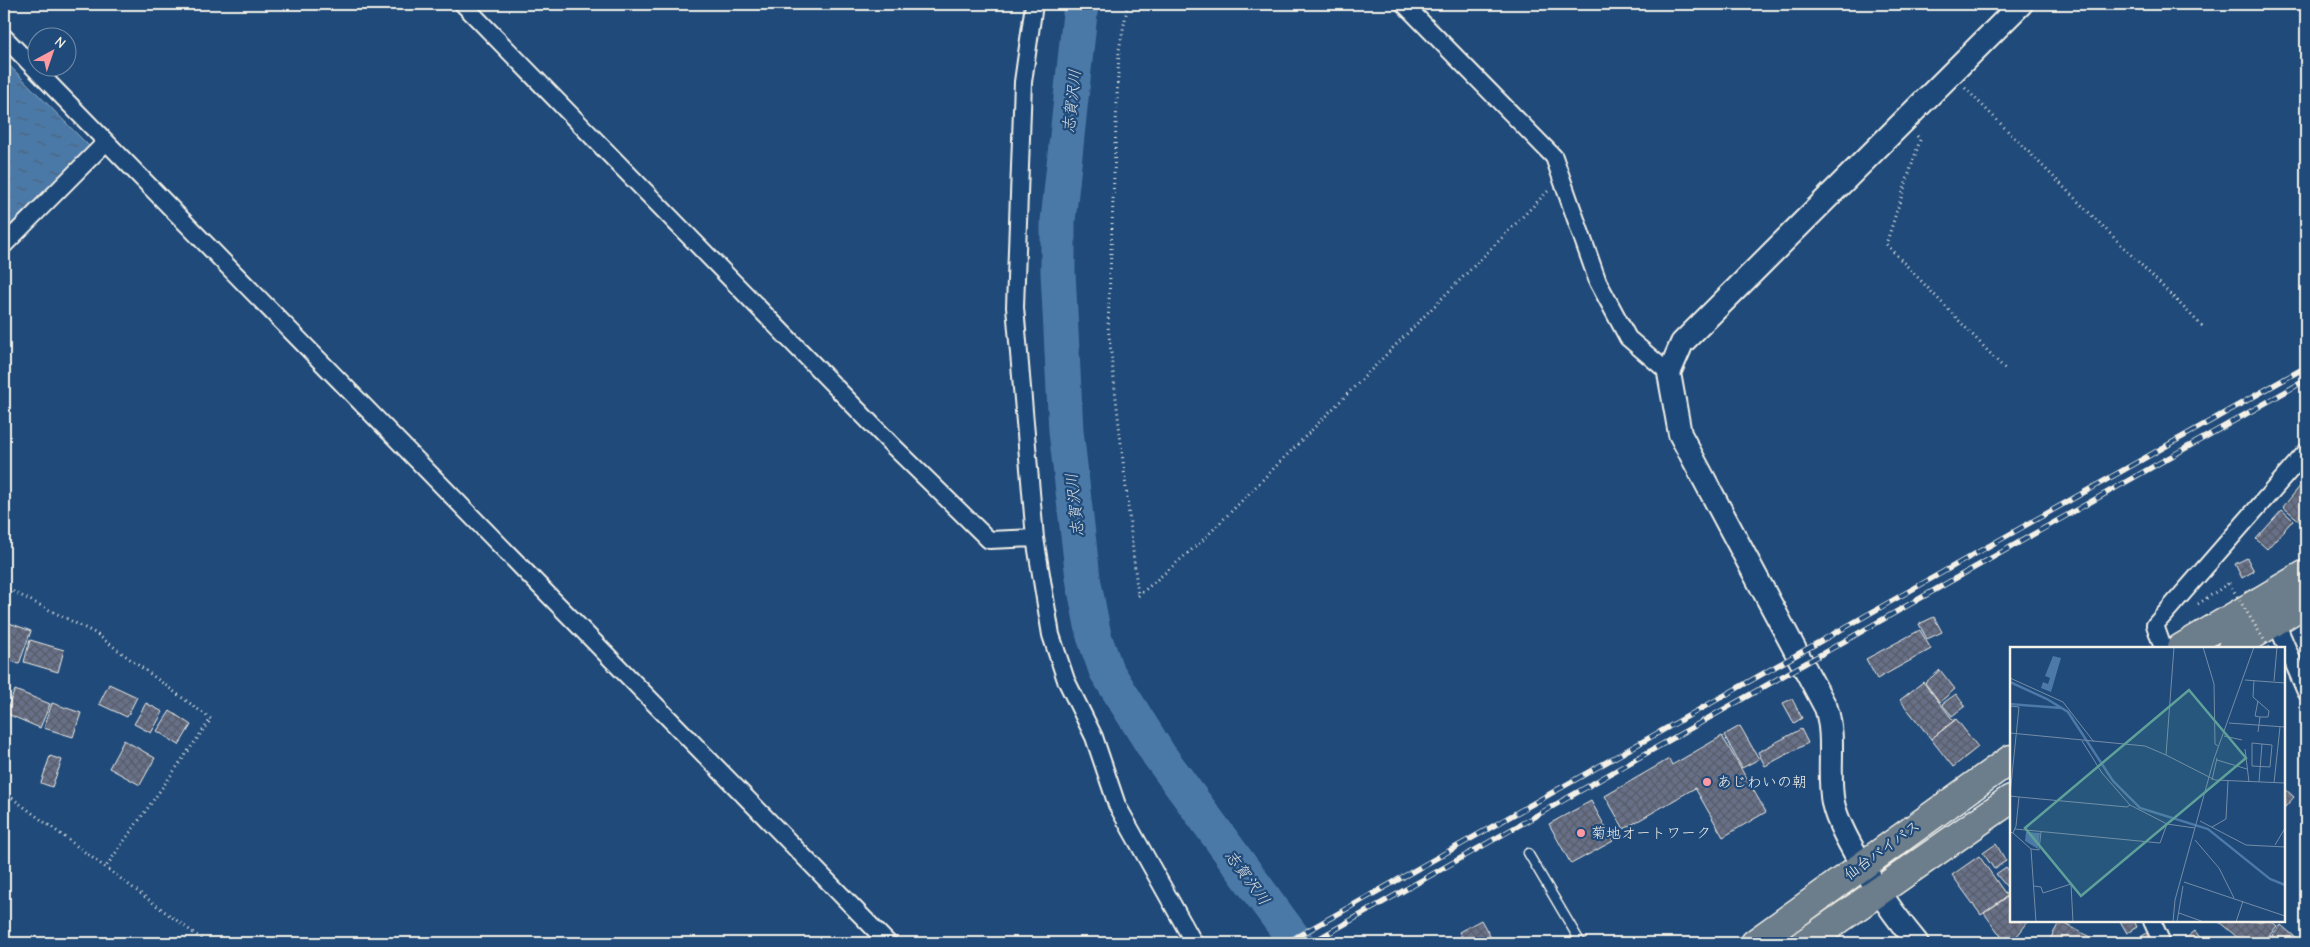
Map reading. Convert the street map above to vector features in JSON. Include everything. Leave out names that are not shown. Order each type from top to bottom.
[{"type":"highway","points":[[2183,647],[2306,574]]},
{"type":"highway","points":[[2234,647],[2306,602]]},
{"type":"highway","name":"仙台バイパス","points":[[1754,943],[2010,760]]},
{"type":"highway","points":[[1805,943],[2010,800]]},
{"type":"street","points":[[463,4],[893,446],[990,540],[1035,538]]},
{"type":"street","points":[[1034,4],[1023,82],[1015,307],[1035,538],[1051,635],[1066,680],[1094,737],[1117,805],[1194,943]]},
{"type":"street","points":[[1404,4],[1554,157],[1598,282],[1628,338],[1669,373]]},
{"type":"street","points":[[1917,943],[1898,920],[1848,840],[1834,804],[1829,766],[1830,719],[1826,708],[1680,434],[1669,373],[1682,343],[2021,4]]},
{"type":"street","points":[[4,36],[888,943]]},
{"type":"street","points":[[4,245],[106,142]]},
{"type":"street","points":[[2164,647],[2155,625],[2306,452]]},
{"type":"street","points":[[2275,620],[2306,692]]},
{"type":"street","points":[[2152,922],[2162,943]]},
{"type":"lane","points":[[1528,853],[1580,943]]},
{"type":"path","points":[[1128,4],[1119,50],[1108,326],[1138,596],[1210,533],[1561,178]]},
{"type":"path","points":[[1950,74],[2203,328]]},
{"type":"path","points":[[1902,121],[1920,140],[1886,244],[2005,369]]},
{"type":"path","points":[[2229,583],[2269,647]]},
{"type":"path","points":[[4,587],[95,633],[211,719],[105,868]]},
{"type":"path","points":[[4,792],[207,943]]},
{"type":"water","points":[[4,60],[89,146],[4,231]]},
{"type":"building","points":[[2306,479],[2306,526],[2283,507]]},
{"type":"building","points":[[2282,510],[2293,520],[2267,549],[2256,539]]},
{"type":"building","points":[[2247,558],[2254,571],[2242,578],[2235,564]]},
{"type":"building","points":[[1934,617],[1942,632],[1927,639],[1919,624]]},
{"type":"building","points":[[4,621],[31,631],[19,664],[4,658]]},
{"type":"building","points":[[1920,630],[1931,649],[1877,679],[1866,659]]},
{"type":"building","points":[[30,640],[64,650],[58,672],[24,662]]},
{"type":"building","points":[[1940,670],[1955,689],[1940,702],[1925,683]]},
{"type":"building","points":[[1923,682],[1954,721],[1931,739],[1900,700]]},
{"type":"building","points":[[109,684],[137,697],[127,717],[99,704]]},
{"type":"building","points":[[15,690],[50,704],[40,728],[5,713]]},
{"type":"building","points":[[1956,694],[1965,706],[1952,716],[1942,704]]},
{"type":"building","points":[[1792,699],[1802,718],[1794,723],[1783,703]]},
{"type":"building","points":[[52,703],[81,713],[73,737],[44,728]]},
{"type":"building","points":[[146,703],[163,712],[151,733],[134,724]]},
{"type":"building","points":[[170,711],[191,725],[179,745],[157,731]]},
{"type":"building","points":[[1956,719],[1978,747],[1953,767],[1931,739]]},
{"type":"building","points":[[1740,726],[1759,759],[1742,768],[1724,735]]},
{"type":"building","points":[[1801,729],[1808,743],[1765,766],[1758,752]]},
{"type":"building","points":[[1722,736],[1766,812],[1723,837],[1695,788],[1624,829],[1605,796],[1669,759],[1672,765]]},
{"type":"building","points":[[124,740],[155,758],[140,785],[109,768]]},
{"type":"building","points":[[50,756],[62,760],[52,787],[41,783]]},
{"type":"building","points":[[2285,789],[2294,797],[2285,807]]},
{"type":"building","points":[[1591,801],[1613,841],[1571,864],[1549,824]]},
{"type":"building","points":[[1996,844],[2006,861],[1994,869],[1983,853]]},
{"type":"building","points":[[1979,856],[2007,896],[1981,915],[1952,875]]},
{"type":"building","points":[[2006,867],[2010,872],[2010,883],[2006,886],[1996,874]]},
{"type":"building","points":[[2010,895],[2010,922],[2028,922],[2017,936],[2006,943],[1984,913]]},
{"type":"building","points":[[1481,920],[1494,943],[1465,943],[1459,932]]},
{"type":"building","points":[[2059,922],[2062,922],[2101,943],[2048,943]]},
{"type":"building","points":[[2121,922],[2134,922],[2137,927],[2127,933]]},
{"type":"building","points":[[2219,922],[2272,922],[2277,926],[2263,943],[2244,943]]},
{"type":"building","points":[[2281,925],[2302,943],[2282,943],[2272,935]]},
{"type":"building","points":[[2195,931],[2204,943],[2180,943]]},
{"type":"building","points":[[2147,933],[2154,943],[2131,943]]},
{"type":"building","points":[[2270,935],[2279,943],[2263,943]]},
{"type":"waterway","name":"志賀沢川","points":[[1081,4],[1058,221],[1058,272],[1066,431],[1083,578],[1094,636],[1106,670],[1159,755],[1297,943]]},
{"type":"railway","points":[[1286,943],[2306,367]]},
{"type":"railway","points":[[1311,943],[2306,380]]},
{"type":"place","name":"あじわいの朝","points":[[1707,782]]},
{"type":"place","name":"菊地オートワーク","points":[[1581,833]]}]
